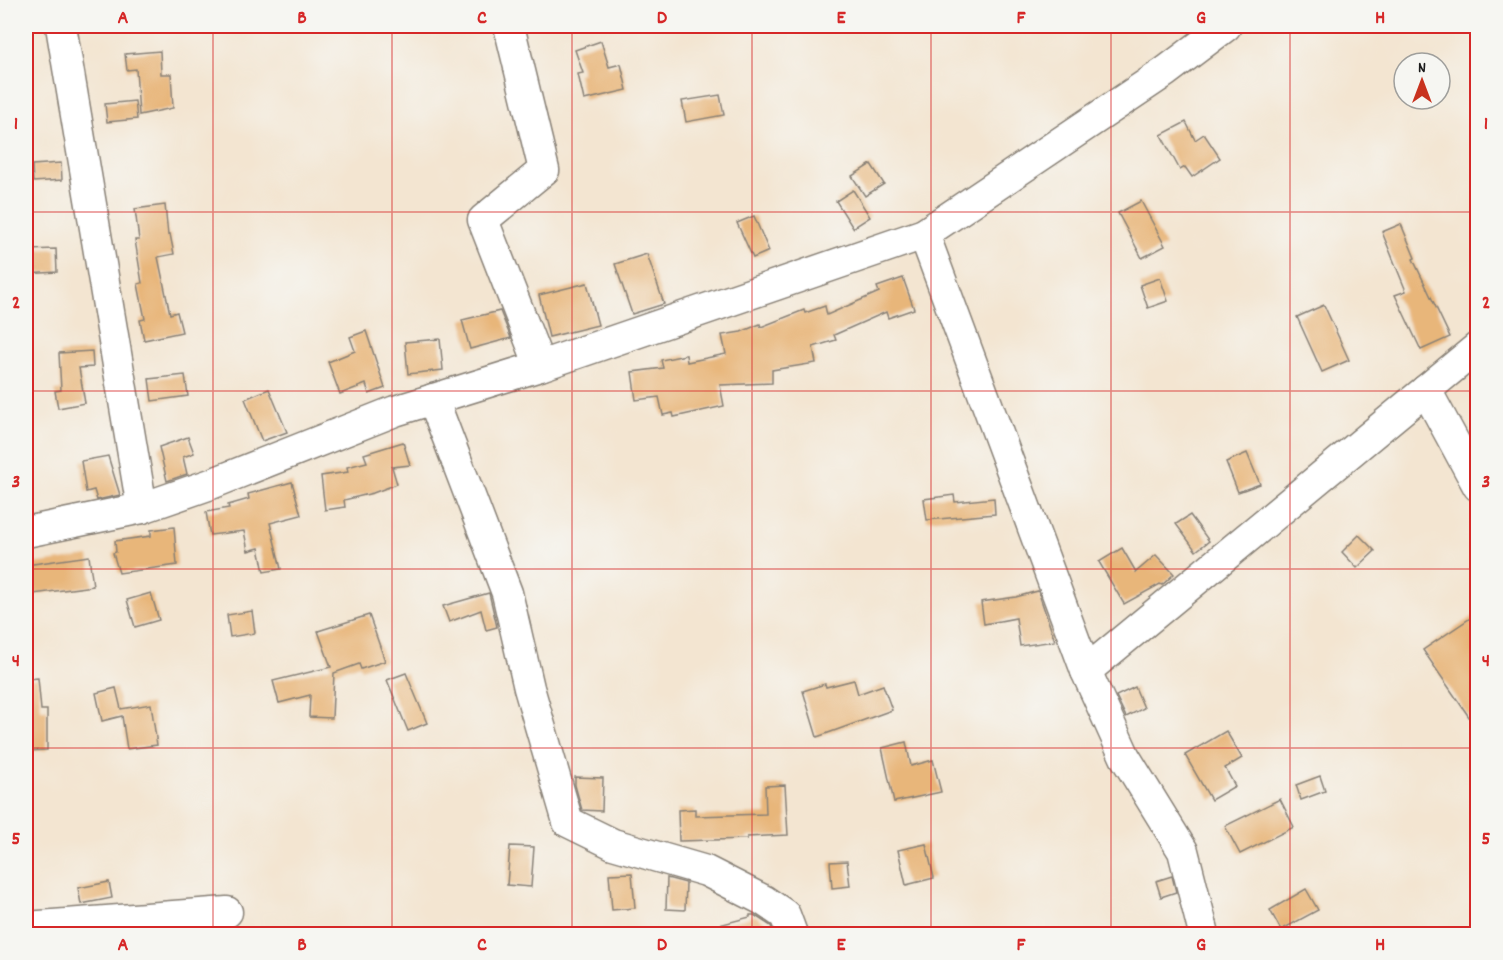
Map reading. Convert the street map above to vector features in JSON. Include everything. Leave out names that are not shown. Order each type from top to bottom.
[{"type":"street","points":[[61,26],[142,508]]},
{"type":"street","points":[[509,26],[544,170],[483,220],[540,366]]},
{"type":"street","points":[[26,532],[142,508],[212,484],[395,411],[540,366],[924,234],[1165,72],[1226,26]]},
{"type":"street","points":[[924,234],[1086,672],[1125,758],[1183,850],[1204,934]]},
{"type":"street","points":[[1086,672],[1478,347]]},
{"type":"street","points":[[1426,390],[1478,486]]},
{"type":"street","points":[[433,399],[507,593],[529,688],[568,822],[613,844],[706,871],[763,900],[785,915],[792,934]]},
{"type":"street","points":[[26,927],[226,912]]},
{"type":"building","points":[[601,41],[609,67],[621,64],[627,90],[584,100],[578,74],[583,73],[575,50]]},
{"type":"building","points":[[160,51],[161,74],[171,74],[173,108],[139,115],[136,69],[127,70],[125,54]]},
{"type":"building","points":[[720,95],[724,115],[686,122],[682,101]]},
{"type":"building","points":[[135,101],[137,119],[107,122],[105,104]]},
{"type":"building","points":[[1186,122],[1195,140],[1204,134],[1220,158],[1192,177],[1185,167],[1180,170],[1161,135]]},
{"type":"building","points":[[61,163],[62,180],[33,182],[32,165]]},
{"type":"building","points":[[871,164],[884,184],[865,196],[852,176]]},
{"type":"building","points":[[853,190],[870,217],[853,228],[836,201]]},
{"type":"building","points":[[1141,201],[1165,246],[1142,258],[1118,213]]},
{"type":"building","points":[[165,205],[168,235],[170,234],[174,254],[158,257],[170,314],[177,312],[182,332],[144,340],[140,320],[145,319],[138,284],[142,283],[135,240],[139,240],[135,209]]},
{"type":"building","points":[[754,216],[769,251],[753,258],[737,223]]},
{"type":"building","points":[[1401,224],[1415,258],[1413,259],[1450,337],[1421,350],[1395,295],[1406,291],[1382,232]]},
{"type":"building","points":[[56,249],[57,272],[26,274],[26,250]]},
{"type":"building","points":[[647,254],[664,304],[632,314],[615,264]]},
{"type":"building","points":[[903,278],[914,309],[888,318],[886,312],[834,335],[836,340],[813,347],[816,363],[772,370],[772,383],[720,385],[724,406],[674,417],[673,413],[663,415],[659,397],[636,400],[632,372],[663,368],[661,360],[686,355],[687,362],[726,354],[722,335],[741,332],[760,324],[761,327],[804,310],[805,313],[825,306],[827,315],[879,292],[877,287]]},
{"type":"building","points":[[1160,278],[1168,301],[1148,308],[1140,285]]},
{"type":"building","points":[[587,283],[598,325],[549,337],[539,295]]},
{"type":"building","points":[[1324,305],[1349,360],[1322,372],[1297,317]]},
{"type":"building","points":[[500,311],[511,338],[470,349],[462,320]]},
{"type":"building","points":[[366,331],[385,388],[369,394],[366,384],[340,394],[328,362],[355,351],[350,337]]},
{"type":"building","points":[[440,339],[443,370],[408,374],[405,342]]},
{"type":"building","points":[[92,351],[93,367],[79,368],[85,403],[58,408],[55,391],[61,390],[59,353]]},
{"type":"building","points":[[185,375],[188,396],[152,401],[149,379]]},
{"type":"building","points":[[269,389],[287,432],[262,441],[245,399]]},
{"type":"building","points":[[188,437],[194,453],[183,457],[187,474],[167,481],[159,447]]},
{"type":"building","points":[[403,442],[410,465],[392,467],[397,484],[344,500],[345,507],[325,510],[321,476],[348,472],[347,467],[367,462],[364,454]]},
{"type":"building","points":[[1247,453],[1260,484],[1238,492],[1226,462]]},
{"type":"building","points":[[108,456],[120,495],[97,500],[94,490],[86,492],[81,461]]},
{"type":"building","points":[[292,482],[301,515],[270,523],[281,569],[264,572],[259,548],[248,551],[244,531],[210,535],[206,512],[229,508],[228,505],[249,499],[248,494]]},
{"type":"building","points":[[954,495],[955,502],[994,498],[995,514],[927,520],[924,499]]},
{"type":"building","points":[[1190,515],[1209,541],[1196,551],[1176,524]]},
{"type":"building","points":[[174,527],[177,565],[119,573],[113,553],[116,552],[115,541],[151,536],[151,530]]},
{"type":"building","points":[[1359,535],[1375,551],[1357,568],[1342,552]]},
{"type":"building","points":[[1122,548],[1136,572],[1156,555],[1174,574],[1162,585],[1124,604],[1099,562]]},
{"type":"building","points":[[89,556],[93,586],[26,595],[26,565]]},
{"type":"building","points":[[1038,591],[1055,641],[1020,646],[1016,618],[984,624],[981,602]]},
{"type":"building","points":[[151,593],[159,620],[135,627],[127,600]]},
{"type":"building","points":[[489,593],[497,627],[486,630],[481,610],[449,622],[443,606]]},
{"type":"building","points":[[252,611],[255,633],[230,637],[227,615]]},
{"type":"building","points":[[1478,613],[1478,730],[1423,650]]},
{"type":"building","points":[[369,615],[385,661],[361,669],[359,664],[334,673],[332,718],[309,717],[310,695],[279,703],[273,681],[331,667],[318,631]]},
{"type":"building","points":[[406,673],[427,723],[408,731],[387,680]]},
{"type":"building","points":[[38,678],[41,710],[47,710],[47,750],[26,751],[26,679]]},
{"type":"building","points":[[854,680],[858,694],[883,685],[892,710],[817,737],[803,691],[825,684],[826,687]]},
{"type":"building","points":[[1135,687],[1144,708],[1126,717],[1116,696]]},
{"type":"building","points":[[116,688],[121,709],[151,704],[157,745],[127,749],[122,716],[102,721],[96,693]]},
{"type":"building","points":[[1226,731],[1242,758],[1225,768],[1235,786],[1211,800],[1185,755]]},
{"type":"building","points":[[906,742],[911,766],[933,760],[941,792],[894,802],[882,748]]},
{"type":"building","points":[[1320,776],[1325,791],[1301,800],[1296,785]]},
{"type":"building","points":[[575,777],[603,778],[602,811],[582,810]]},
{"type":"building","points":[[785,785],[788,835],[679,841],[678,810],[695,809],[695,816],[766,814],[765,786]]},
{"type":"building","points":[[1280,799],[1294,827],[1240,854],[1225,826]]},
{"type":"building","points":[[926,844],[934,878],[906,885],[898,850]]},
{"type":"building","points":[[510,846],[534,847],[531,887],[507,885]]},
{"type":"building","points":[[847,861],[850,886],[832,888],[830,862]]},
{"type":"building","points":[[632,873],[635,908],[612,910],[609,874]]},
{"type":"building","points":[[1172,876],[1176,892],[1161,897],[1156,881]]},
{"type":"building","points":[[667,878],[686,883],[685,910],[666,909]]},
{"type":"building","points":[[109,882],[112,898],[81,904],[78,888]]},
{"type":"building","points":[[1306,889],[1318,910],[1281,930],[1270,910]]},
{"type":"building","points":[[754,915],[771,926],[774,934],[705,934],[704,929],[750,917]]}]
